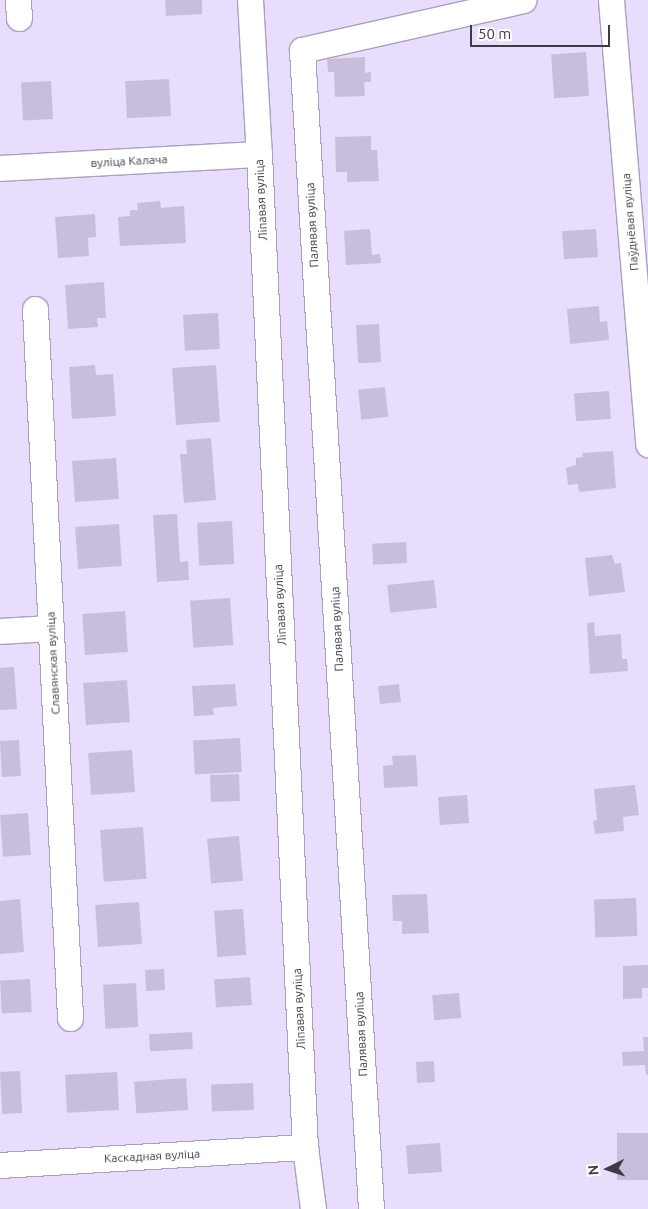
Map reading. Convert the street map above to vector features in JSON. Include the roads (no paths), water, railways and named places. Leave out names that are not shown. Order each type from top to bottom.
[{"type":"street","name":"Ліпавая вуліца","points":[[250,0],[259,154],[305,1147],[313,1209]]},
{"type":"street","name":"Палявая вуліца","points":[[371,1209],[302,50],[523,0]]},
{"type":"street","name":"Паўднёвая вуліца","points":[[611,0],[648,444]]},
{"type":"street","name":"вуліца Калача","points":[[0,168],[259,154]]},
{"type":"street","name":"Славянская вуліца","points":[[35,310],[70,1018]]},
{"type":"street","points":[[0,631],[51,628]]},
{"type":"street","name":"Каскадная вуліца","points":[[0,1164],[305,1147]]}]
